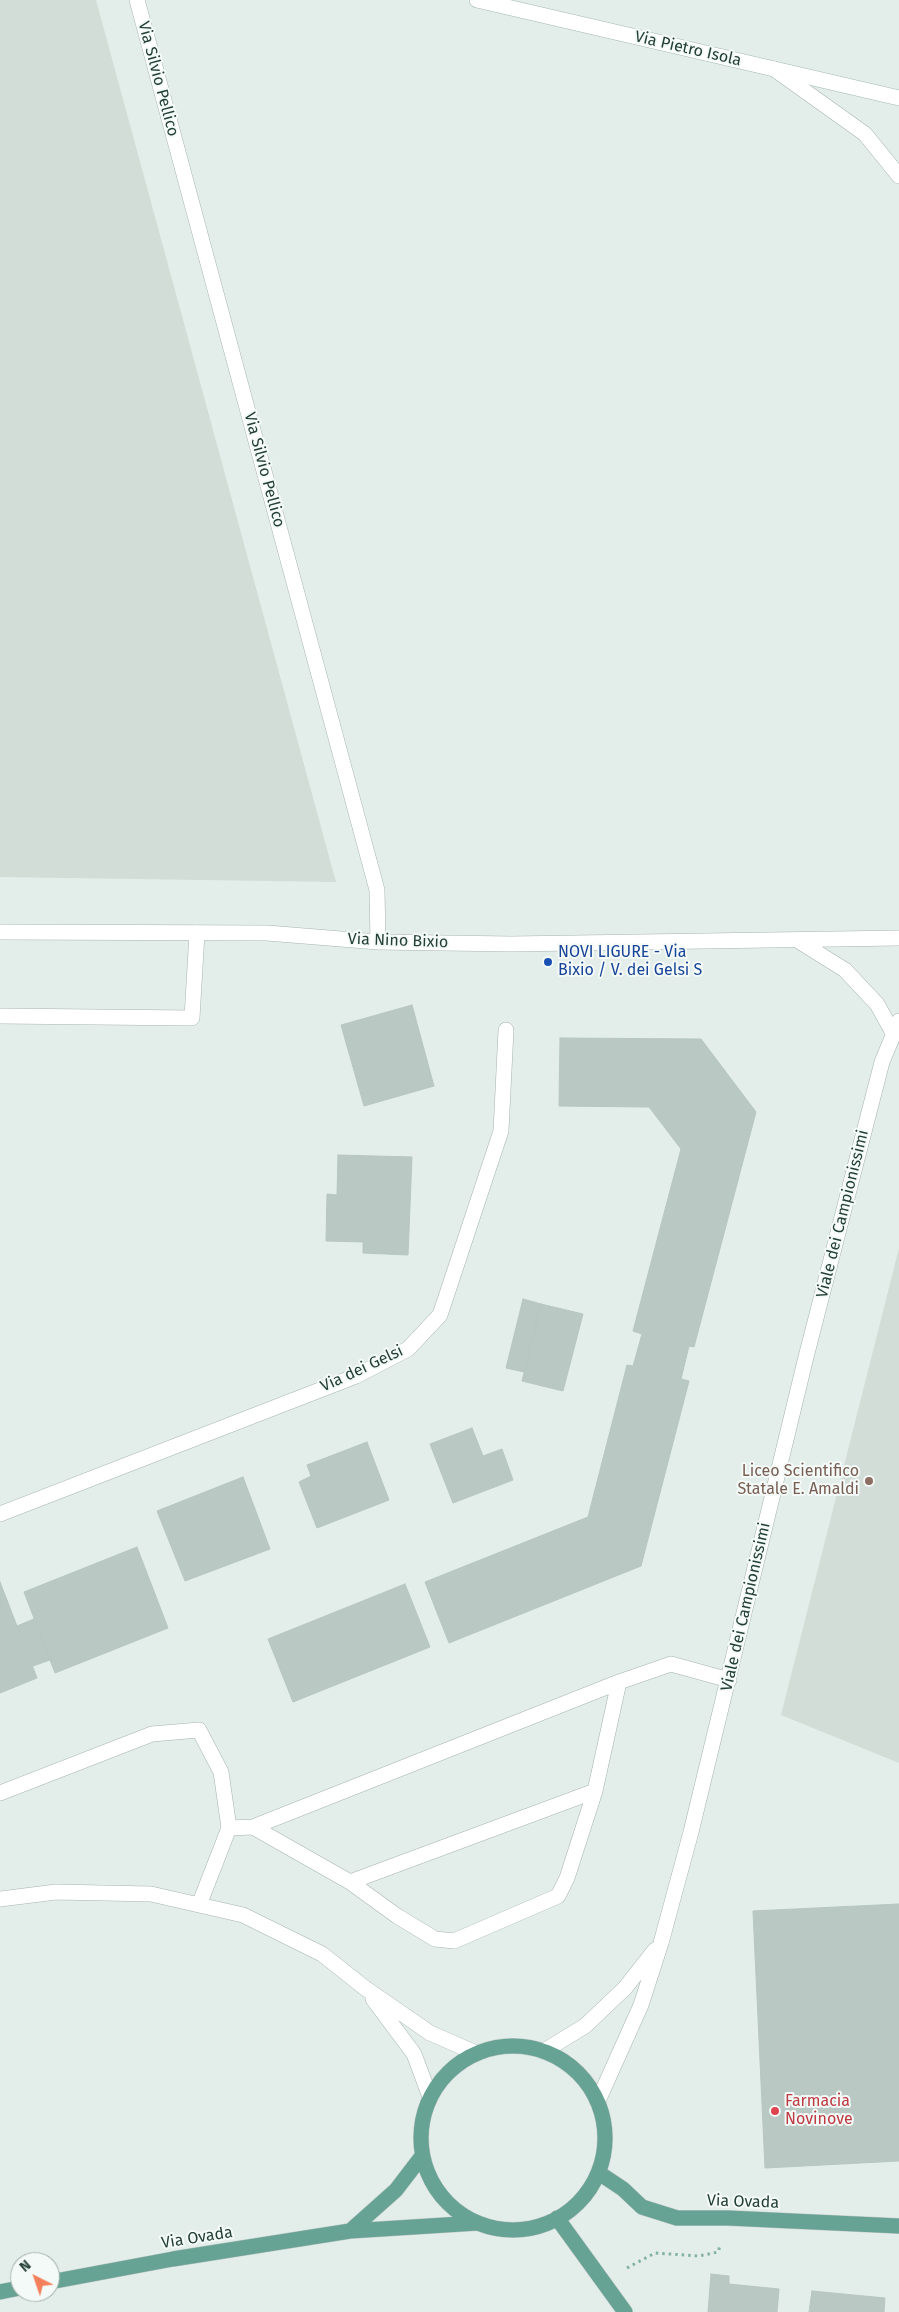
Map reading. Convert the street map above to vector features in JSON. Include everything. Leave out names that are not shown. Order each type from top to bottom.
[{"type":"main road","points":[[510,2045],[544,2051],[566,2062],[585,2080],[598,2101],[604,2124],[604,2148],[598,2172],[582,2199],[557,2218],[532,2228],[504,2230],[477,2223],[452,2207],[439,2192],[433,2184],[422,2156],[422,2126],[430,2097],[449,2071],[476,2053],[510,2045]]},
{"type":"main road","points":[[350,2232],[396,2190],[422,2156]]},
{"type":"main road","name":"Via Ovada","points":[[598,2172],[623,2189],[642,2207],[676,2218],[728,2218],[899,2226]]},
{"type":"main road","points":[[557,2218],[625,2312]]},
{"type":"main road","name":"Via Ovada","points":[[60,2280],[173,2259],[350,2232],[477,2223]]},
{"type":"street","name":"Via Silvio Pellico","points":[[136,0],[377,890],[378,942]]},
{"type":"street","name":"Via Pietro Isola","points":[[477,0],[899,98]]},
{"type":"street","points":[[774,69],[865,134],[899,176]]},
{"type":"street","name":"Via Nino Bixio","points":[[0,932],[267,934],[378,942],[511,944],[899,938]]},
{"type":"street","points":[[0,1016],[192,1018],[197,933]]},
{"type":"street","points":[[797,940],[845,970],[896,1027]]},
{"type":"street","name":"Viale dei Campionissimi","points":[[598,2101],[641,2005],[661,1944],[729,1680],[808,1348],[882,1062],[896,1027]]},
{"type":"street","name":"Via dei Gelsi","points":[[0,1514],[356,1376],[408,1349],[440,1315],[500,1131],[506,1030]]},
{"type":"street","points":[[229,1828],[253,1827],[619,1682],[672,1664],[729,1680]]},
{"type":"street","points":[[253,1827],[350,1882],[397,1916],[435,1938],[454,1941],[558,1896],[567,1878],[595,1790],[619,1682]]},
{"type":"street","points":[[0,1793],[152,1734],[199,1730],[221,1772],[229,1828],[199,1905]]},
{"type":"street","points":[[350,1882],[595,1790]]},
{"type":"street","points":[[0,1900],[56,1892],[142,1894],[243,1915],[322,1954],[365,1988],[430,2033],[476,2053]]},
{"type":"street","points":[[544,2051],[585,2026],[625,1988],[661,1944]]},
{"type":"street","points":[[365,1988],[414,2054],[430,2097]]},
{"type":"path","points":[[627,2268],[655,2253],[700,2256],[718,2252],[722,2237]]},
{"type":"shaded area","points":[[0,0],[96,0],[336,882],[0,877]]},
{"type":"shaded area","name":"Liceo Scientifico Statale E. Amaldi","points":[[899,1248],[899,1763],[781,1715]]},
{"type":"building","points":[[412,1005],[434,1086],[364,1106],[341,1025]]},
{"type":"building","points":[[560,1038],[701,1039],[756,1112],[694,1347],[689,1346],[681,1379],[689,1381],[641,1566],[449,1643],[425,1582],[588,1517],[627,1365],[633,1366],[642,1334],[633,1331],[681,1149],[649,1107],[559,1106]]},
{"type":"building","points":[[338,1155],[412,1157],[408,1255],[363,1253],[363,1242],[326,1241],[327,1194],[337,1195]]},
{"type":"building","points":[[523,1299],[541,1304],[524,1372],[506,1368]]},
{"type":"building","points":[[541,1304],[583,1314],[563,1391],[522,1381]]},
{"type":"building","points":[[472,1428],[483,1456],[502,1449],[513,1480],[453,1503],[430,1444]]},
{"type":"building","points":[[367,1442],[389,1500],[317,1528],[299,1482],[311,1476],[307,1465]]},
{"type":"building","points":[[243,1477],[270,1549],[185,1581],[157,1511]]},
{"type":"building","points":[[137,1547],[168,1628],[55,1673],[24,1592]]},
{"type":"building","points":[[0,1582],[37,1678],[0,1693]]},
{"type":"building","points":[[405,1584],[430,1647],[293,1702],[268,1639]]},
{"type":"building","points":[[34,1619],[50,1660],[33,1666],[17,1626]]},
{"type":"building","points":[[899,1904],[899,2161],[765,2168],[753,1911]]},
{"type":"building","points":[[711,2274],[729,2276],[729,2284],[779,2289],[777,2312],[708,2312]]},
{"type":"building","points":[[812,2291],[885,2298],[884,2312],[809,2312]]},
{"type":"place","name":"NOVI LIGURE - Via Bixio / V. dei Gelsi S","points":[[548,962]]},
{"type":"place","name":"Liceo Scientifico Statale E. Amaldi","points":[[869,1481]]},
{"type":"place","name":"Farmacia Novinove","points":[[775,2111]]}]
